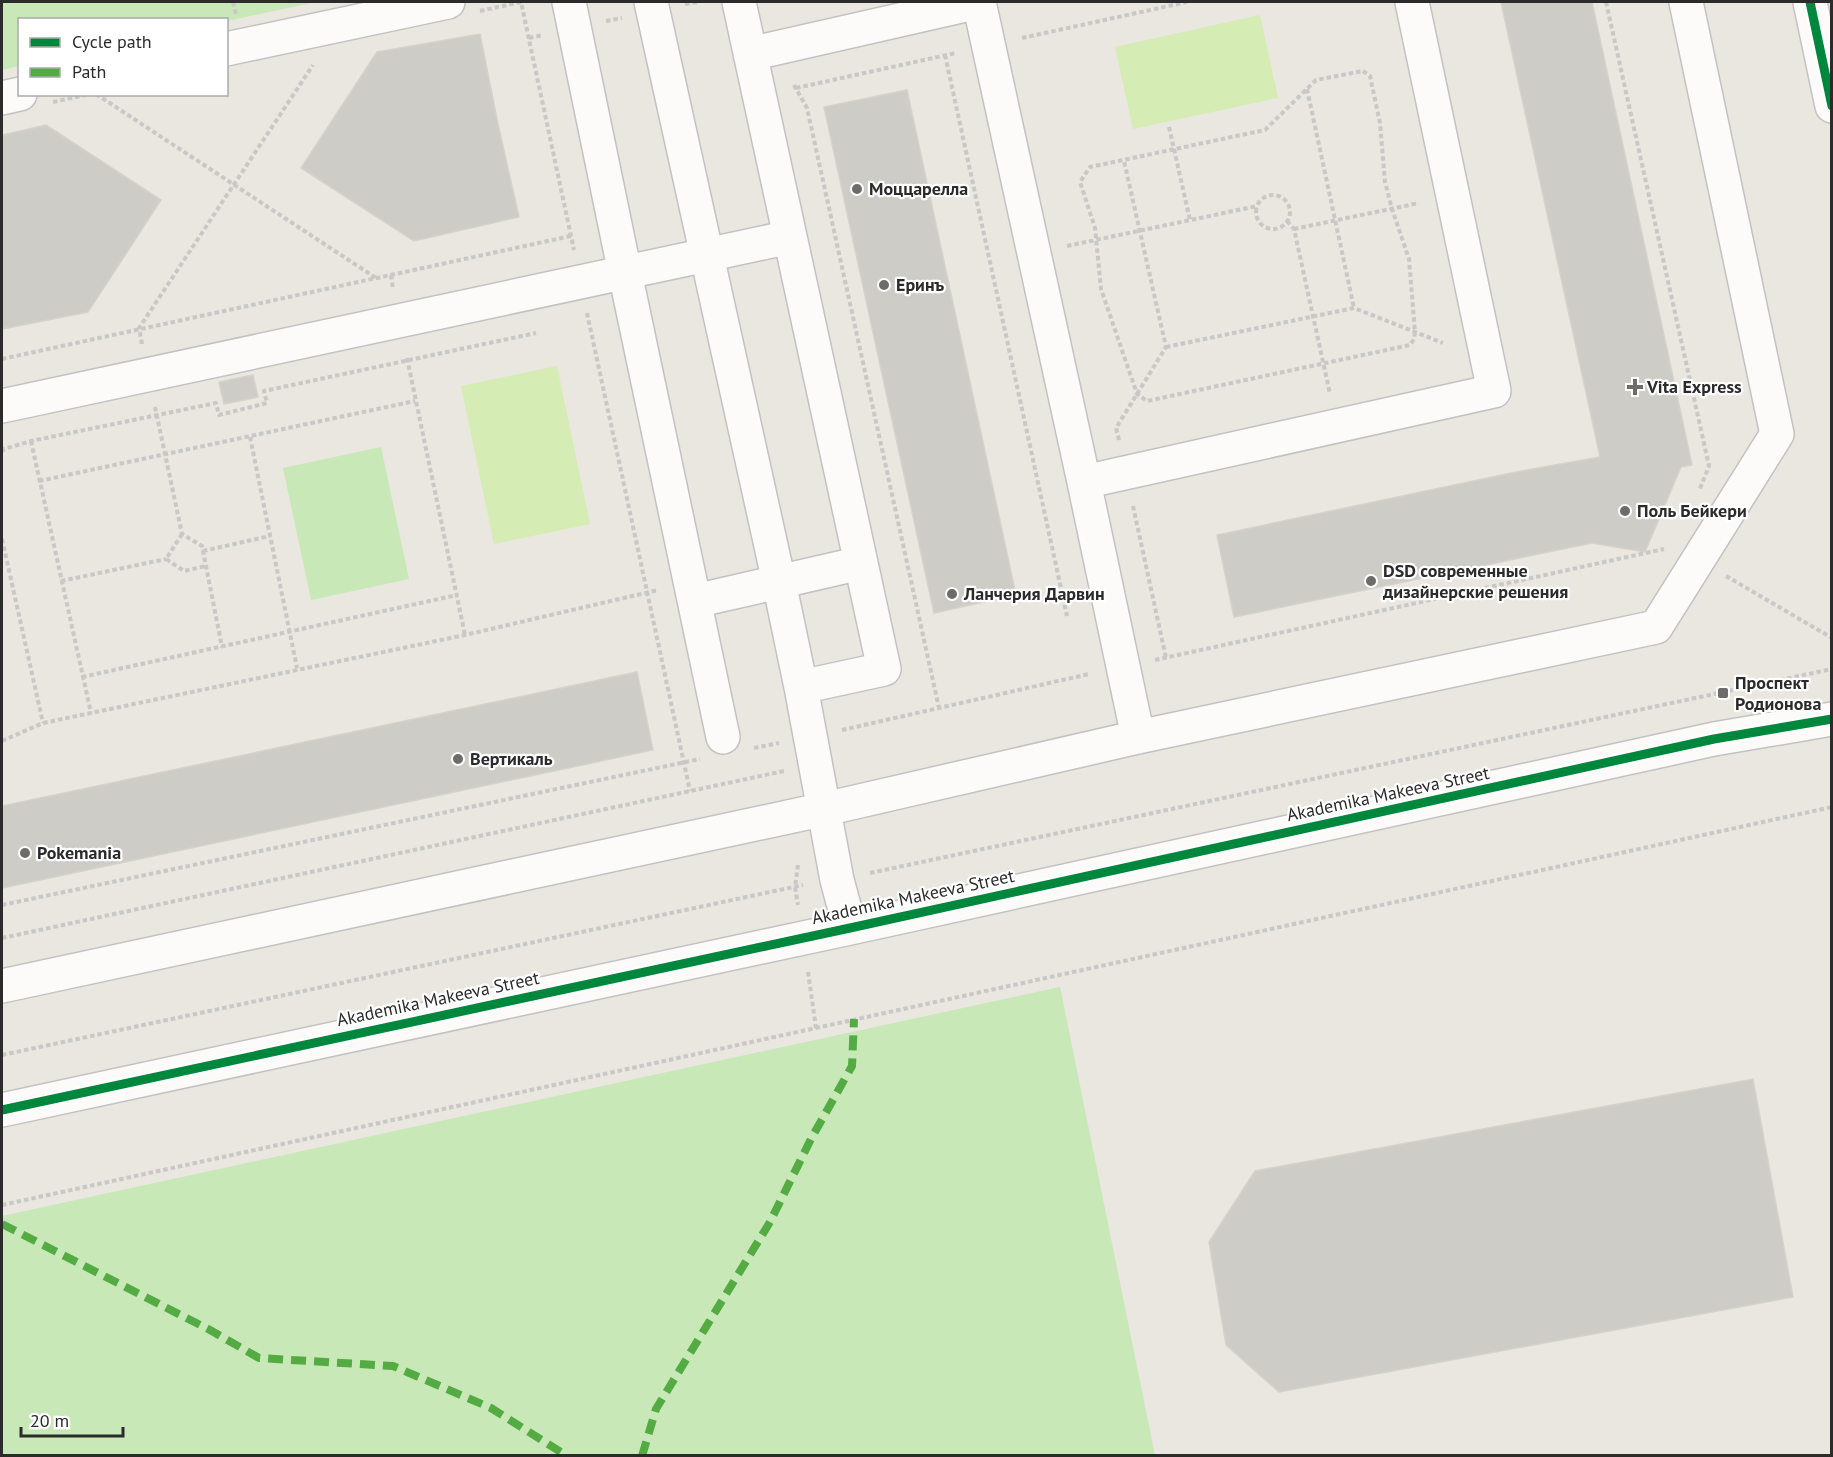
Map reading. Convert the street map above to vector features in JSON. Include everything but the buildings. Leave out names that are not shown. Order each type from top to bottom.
[{"type":"street","points":[[228,50],[448,2]]},
{"type":"street","points":[[739,2],[762,51],[790,237],[884,669],[801,687]]},
{"type":"street","points":[[762,51],[979,2],[1138,737]]},
{"type":"street","points":[[1084,482],[1494,391],[1412,2]]},
{"type":"street","points":[[2,986],[825,809],[1138,737],[1656,627],[1777,434],[1686,2]]},
{"type":"street","points":[[1810,2],[1832,106]]},
{"type":"street","points":[[652,6],[779,582],[837,880],[850,928]]},
{"type":"street","points":[[572,15],[695,602],[715,747]]},
{"type":"street","points":[[2,98],[18,94]]},
{"type":"street","points":[[2,406],[790,237]]},
{"type":"street","points":[[695,602],[861,563]]},
{"type":"street","name":"Akademika Makeeva Street","points":[[2,1110],[1714,739],[1832,719]]},
{"type":"path","points":[[529,38],[572,15],[698,2]]},
{"type":"path","points":[[1606,2],[1708,466],[1696,497]]},
{"type":"path","points":[[762,51],[807,108],[939,708]]},
{"type":"path","points":[[945,55],[1067,616]]},
{"type":"path","points":[[1363,71],[1370,76],[1380,123],[1385,182],[1409,259],[1414,339],[1410,345],[1147,401],[1137,394],[1101,289],[1095,228],[1080,182],[1090,167],[1265,130],[1306,89],[1316,80],[1363,71]]},
{"type":"path","points":[[1306,89],[1354,308]]},
{"type":"path","points":[[99,96],[376,278]]},
{"type":"path","points":[[1169,127],[1190,220]]},
{"type":"path","points":[[1124,160],[1166,347],[1116,428],[1166,658]]},
{"type":"path","points":[[1278,195],[1288,203],[1290,209],[1287,221],[1283,226],[1277,228],[1265,227],[1256,218],[1257,206],[1265,196],[1278,195]]},
{"type":"path","points":[[1294,229],[1453,196]]},
{"type":"path","points":[[1034,253],[1257,206]]},
{"type":"path","points":[[1287,221],[1294,229],[1337,426]]},
{"type":"path","points":[[2,359],[571,236]]},
{"type":"path","points":[[390,275],[465,635]]},
{"type":"path","points":[[1166,347],[1354,308],[1443,343]]},
{"type":"path","points":[[2,452],[4,449],[31,441],[216,403],[219,415],[267,403],[264,391],[536,333]]},
{"type":"path","points":[[39,481],[415,401]]},
{"type":"path","points":[[250,437],[297,669]]},
{"type":"path","points":[[31,441],[91,713]]},
{"type":"path","points":[[166,559],[182,534]]},
{"type":"path","points":[[203,551],[270,536]]},
{"type":"path","points":[[2,539],[43,723]]},
{"type":"path","points":[[754,748],[1676,547],[1832,638]]},
{"type":"path","points":[[61,581],[166,559],[184,571],[206,566]]},
{"type":"path","points":[[2,741],[43,723],[465,635],[659,590]]},
{"type":"path","points":[[82,677],[457,595]]},
{"type":"path","points":[[2,1055],[1832,669]]},
{"type":"path","points":[[2,905],[715,747]]},
{"type":"path","points":[[2,938],[794,768]]},
{"type":"path","points":[[2,1205],[1832,807]]},
{"type":"green space","points":[[2,2],[316,2],[228,21],[228,18],[18,18],[18,66],[2,70]]},
{"type":"green space","points":[[1260,15],[1278,98],[1133,129],[1115,47]]},
{"type":"green space","points":[[557,366],[590,524],[494,544],[461,386]]},
{"type":"green space","points":[[381,447],[409,579],[311,600],[283,468]]},
{"type":"green space","points":[[1060,987],[1155,1455],[2,1455],[2,1216]]},
{"type":"marked path","points":[[642,1456],[656,1409],[770,1222],[811,1139],[852,1066],[854,1019]]},
{"type":"marked path","points":[[2,1224],[210,1330],[259,1358],[393,1366],[491,1408],[567,1456]]},
{"type":"cycle path","points":[[1810,2],[1832,106]]},
{"type":"cycle path","points":[[2,1110],[1714,739],[1832,719]]},
{"type":"place","name":"Моццарелла","points":[[857,189]]},
{"type":"place","name":"Еринъ","points":[[884,285]]},
{"type":"place","name":"Vita Express","points":[[1635,387]]},
{"type":"place","name":"Поль Бейкери","points":[[1625,511]]},
{"type":"place","name":"DSD современные дизайнерские решения","points":[[1371,581]]},
{"type":"place","name":"Ланчерия Дарвин","points":[[952,594]]},
{"type":"place","name":"Проспект Родионова","points":[[1723,693]]},
{"type":"place","name":"Вертикаль","points":[[458,759]]},
{"type":"place","name":"Pokemania","points":[[25,853]]}]
